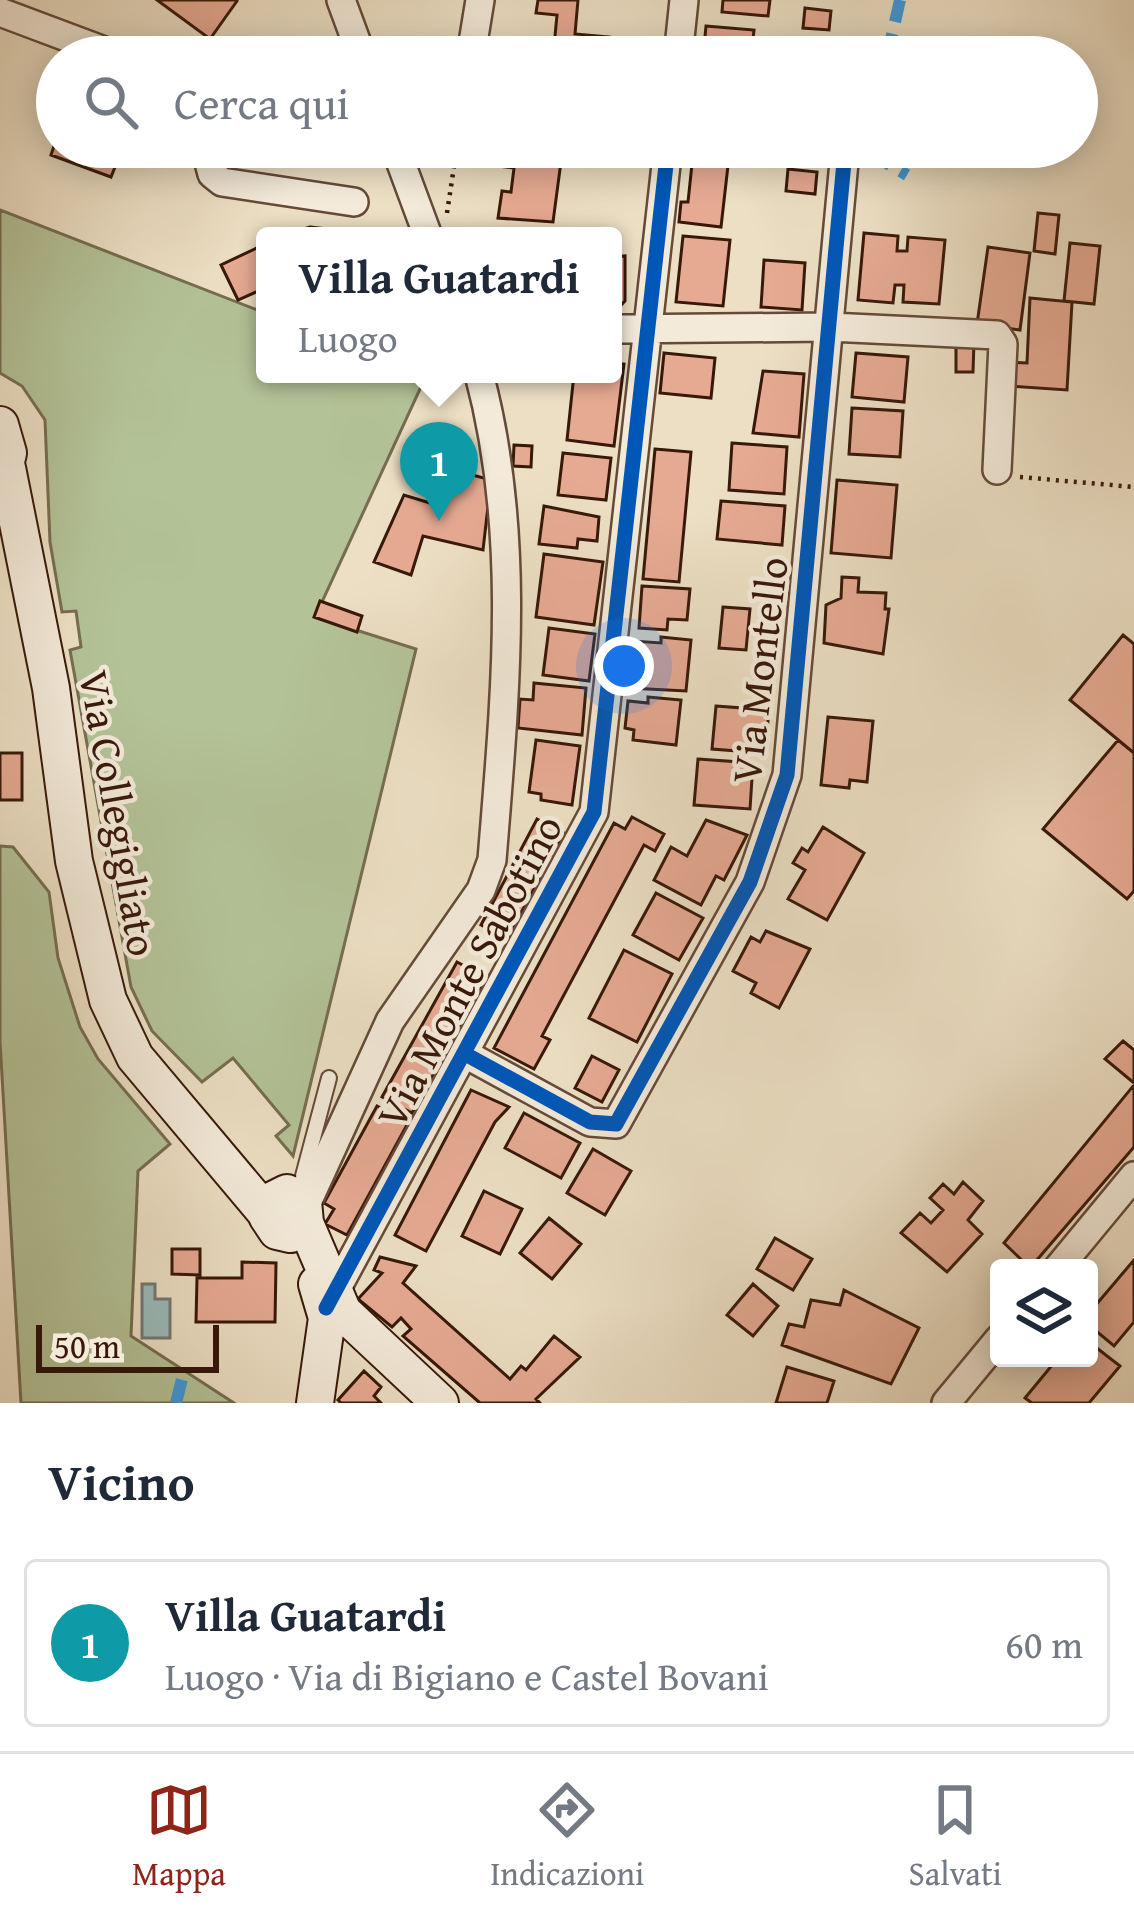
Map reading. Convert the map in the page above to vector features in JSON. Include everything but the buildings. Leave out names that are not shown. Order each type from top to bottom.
[{"type":"main road","name":"Via Collegigliato","points":[[0,425],[9,537],[51,688],[74,861],[108,1000],[135,1057],[288,1207],[330,1301],[440,1403]]},
{"type":"main road","points":[[315,1403],[330,1301]]},
{"type":"street","points":[[341,0],[354,36]]},
{"type":"street","points":[[474,36],[480,0]]},
{"type":"street","points":[[680,36],[684,0]]},
{"type":"street","points":[[0,12],[64,36]]},
{"type":"street","points":[[210,168],[222,182],[354,202]]},
{"type":"street","points":[[403,168],[425,227]]},
{"type":"street","name":"Via Monte Sabotino","points":[[330,1301],[467,1055],[590,824],[598,799],[666,168]]},
{"type":"street","name":"Via Montello","points":[[467,1055],[590,1122],[616,1124],[750,882],[780,804],[790,761],[843,168]]},
{"type":"street","points":[[622,328],[830,327],[1000,337],[997,470]]},
{"type":"street","points":[[288,1207],[390,1021],[482,890],[491,860],[509,620],[500,454],[481,383]]},
{"type":"street","points":[[1065,1259],[1134,1176]]},
{"type":"street","points":[[946,1403],[990,1350]]},
{"type":"lane","points":[[288,1207],[303,1176],[329,1078]]},
{"type":"path","points":[[446,214],[454,168]]},
{"type":"path","points":[[997,470],[1028,478],[1134,487]]},
{"type":"green space","points":[[0,210],[256,310],[256,383],[423,383],[315,617],[416,649],[293,1156],[276,1136],[289,1125],[233,1058],[202,1082],[152,1031],[131,987],[70,650],[81,647],[76,611],[62,612],[50,542],[45,420],[22,386],[0,373]]},
{"type":"green space","points":[[0,846],[13,847],[49,892],[58,958],[80,1027],[98,1059],[170,1144],[138,1171],[131,1336],[234,1403],[21,1403],[0,1041]]},
{"type":"water","points":[[142,1284],[155,1284],[155,1299],[170,1299],[170,1338],[142,1338]]},
{"type":"marked path","points":[[892,36],[900,0]]},
{"type":"marked path","points":[[895,168],[907,175]]},
{"type":"marked path","points":[[176,1403],[184,1371]]},
{"type":"cycle path","points":[[326,1308],[594,812],[666,168]]},
{"type":"cycle path","points":[[467,1055],[590,1122],[616,1124],[750,882],[787,775],[843,168]]},
{"type":"place","name":"Villa Guatardi","points":[[439,521]]}]
